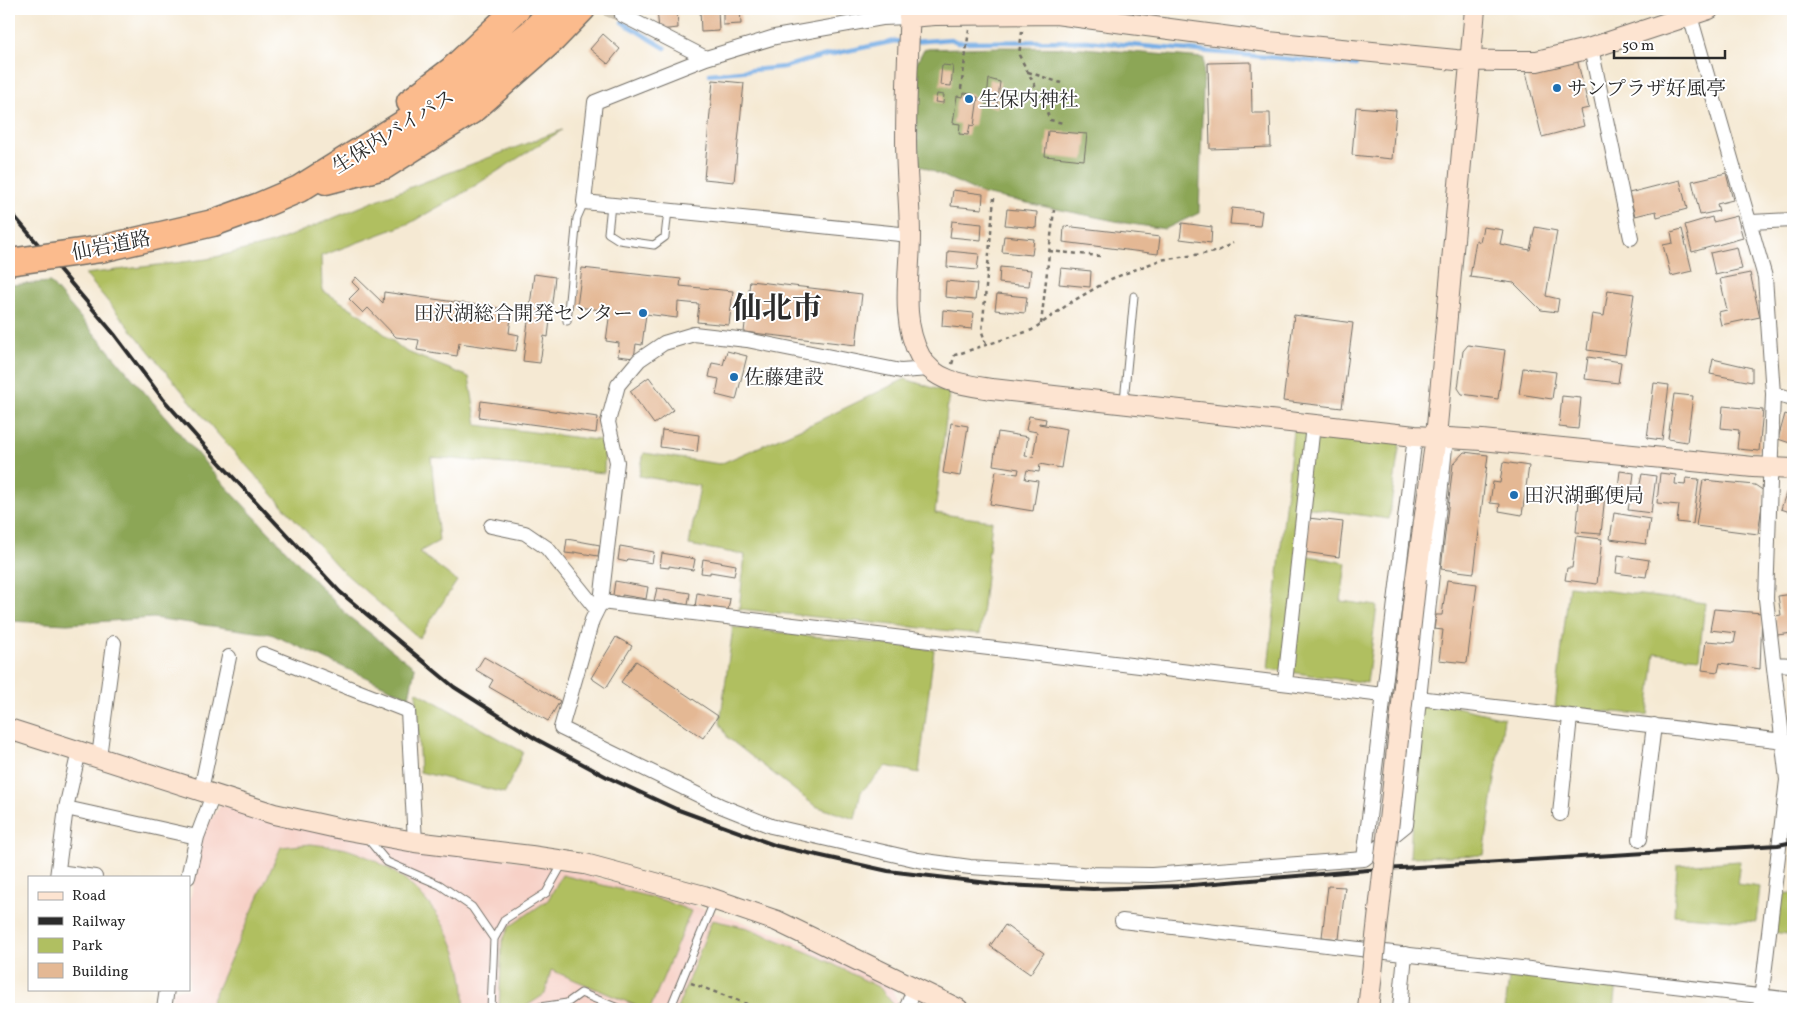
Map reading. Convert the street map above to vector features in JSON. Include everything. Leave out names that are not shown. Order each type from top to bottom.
[{"type":"highway","points":[[299,188],[452,70],[517,9]]},
{"type":"highway","name":"生保内バイパス","points":[[213,223],[257,207],[299,188],[472,81],[532,32],[554,9]]},
{"type":"highway","points":[[299,188],[384,166],[471,111],[553,39],[582,9]]},
{"type":"highway","name":"仙岩道路","points":[[9,262],[102,249],[213,223]]},
{"type":"street","points":[[930,369],[901,371],[747,340],[694,334],[664,343],[639,360],[618,385],[608,422],[617,462],[599,606],[592,620],[560,728],[722,806],[771,826],[918,860],[970,867],[1082,874],[1152,875],[1364,858],[1406,826],[1441,437],[1475,9]]},
{"type":"street","points":[[910,235],[584,202],[595,102],[706,58],[775,37],[910,13],[935,15],[1056,14],[1268,42],[1470,60],[1537,61],[1591,48],[1696,11],[1765,277],[1773,394],[1766,599],[1774,664],[1788,742],[1787,780],[1760,1003]]},
{"type":"street","points":[[910,13],[907,44],[906,143],[910,235],[908,307],[911,336],[920,357],[930,369],[948,380],[992,389],[1415,436],[1793,469]]},
{"type":"street","points":[[622,15],[706,58]]},
{"type":"street","points":[[1591,48],[1631,238]]},
{"type":"street","points":[[1751,222],[1793,220]]},
{"type":"street","points":[[1773,394],[1793,399]]},
{"type":"street","points":[[1285,683],[1313,425]]},
{"type":"street","points":[[1364,858],[1415,436]]},
{"type":"street","points":[[1368,1009],[1416,578],[1441,437]]},
{"type":"street","points":[[492,526],[525,533],[547,548],[599,606],[1383,695]]},
{"type":"street","points":[[99,758],[114,643]]},
{"type":"street","points":[[263,654],[408,711],[416,842]]},
{"type":"street","points":[[188,876],[207,792],[229,657]]},
{"type":"street","points":[[1774,664],[1793,665]]},
{"type":"street","points":[[1418,698],[1788,742]]},
{"type":"street","points":[[1560,814],[1570,717]]},
{"type":"street","points":[[1640,839],[1654,726]]},
{"type":"street","points":[[9,729],[274,814],[416,842],[585,864],[715,899],[777,921],[958,1009]]},
{"type":"street","points":[[79,751],[66,808],[57,874],[82,876]]},
{"type":"street","points":[[66,808],[196,837]]},
{"type":"street","points":[[1122,921],[1406,954],[1760,1003],[1793,1000]]},
{"type":"street","points":[[1400,1009],[1406,954]]},
{"type":"street","points":[[906,1009],[915,988]]},
{"type":"street","points":[[164,1009],[167,990]]},
{"type":"lane","points":[[568,321],[577,218],[584,202]]},
{"type":"lane","points":[[611,205],[608,233],[619,240],[654,245],[665,237],[668,210]]},
{"type":"lane","points":[[1124,404],[1134,296]]},
{"type":"lane","points":[[362,832],[387,862],[440,885],[472,907],[494,939]]},
{"type":"lane","points":[[491,1009],[494,939],[505,919],[546,893],[564,861]]},
{"type":"lane","points":[[670,1009],[715,899]]},
{"type":"lane","points":[[535,1009],[567,1003],[581,994],[620,1009]]},
{"type":"path","points":[[961,89],[969,29]]},
{"type":"path","points":[[1022,31],[1019,55],[1050,120],[1064,123]]},
{"type":"path","points":[[1028,72],[1062,83]]},
{"type":"path","points":[[986,344],[982,332],[994,198]]},
{"type":"path","points":[[1040,324],[1054,210]]},
{"type":"path","points":[[948,380],[955,355],[1032,330],[1073,301],[1111,279],[1160,260],[1216,252],[1233,243]]},
{"type":"path","points":[[1050,250],[1100,256]]},
{"type":"path","points":[[683,980],[760,1009]]},
{"type":"shaded area","points":[[221,805],[577,872],[686,903],[783,936],[891,984],[898,1004],[896,1009],[170,1009],[173,990],[190,990],[190,901],[203,831]]},
{"type":"green space","points":[[999,47],[1083,48],[1204,58],[1199,213],[1165,229],[1125,223],[983,194],[919,165],[914,68],[924,49]]},
{"type":"green space","points":[[562,130],[465,192],[410,223],[321,256],[322,290],[360,314],[405,351],[469,377],[477,425],[605,441],[604,473],[431,457],[439,541],[419,552],[457,581],[419,638],[339,568],[216,432],[85,274],[207,259],[273,243],[382,198]]},
{"type":"green space","points":[[50,282],[218,478],[348,616],[415,668],[409,697],[271,634],[153,618],[67,624],[9,621],[9,285]]},
{"type":"green space","points":[[905,379],[949,393],[935,513],[992,521],[980,634],[739,609],[745,555],[689,545],[700,486],[639,476],[644,453],[720,464],[816,422]]},
{"type":"green space","points":[[1293,431],[1400,442],[1389,519],[1304,507],[1299,554],[1346,563],[1341,601],[1377,606],[1367,683],[1268,669]]},
{"type":"green space","points":[[1569,586],[1705,603],[1699,658],[1655,653],[1648,715],[1555,707]]},
{"type":"green space","points":[[733,627],[934,650],[919,773],[886,766],[861,792],[855,819],[815,806],[728,738],[720,723]]},
{"type":"green space","points":[[416,691],[523,752],[505,793],[420,772]]},
{"type":"green space","points":[[1418,698],[1504,718],[1484,855],[1410,857]]},
{"type":"green space","points":[[311,844],[346,849],[371,859],[395,872],[415,889],[433,909],[447,931],[457,956],[463,982],[464,1009],[208,1009],[281,847]]},
{"type":"green space","points":[[1740,861],[1737,884],[1760,887],[1756,922],[1674,915],[1677,865]]},
{"type":"green space","points":[[562,875],[663,900],[691,911],[650,1009],[644,1009],[551,970],[545,994],[522,1009],[499,1009],[502,942],[509,927],[548,900]]},
{"type":"green space","points":[[1793,893],[1793,935],[1773,932],[1777,894]]},
{"type":"green space","points":[[712,920],[748,928],[819,957],[880,988],[893,1004],[891,1009],[677,1009]]},
{"type":"green space","points":[[1510,970],[1617,983],[1614,1009],[1505,1009]]},
{"type":"building","points":[[657,9],[677,9],[678,28],[659,30]]},
{"type":"building","points":[[700,9],[718,9],[719,31],[701,32]]},
{"type":"building","points":[[723,9],[740,9],[741,24],[723,25]]},
{"type":"building","points":[[603,34],[620,49],[608,64],[590,49]]},
{"type":"building","name":"サンプラザ好風亭","points":[[1576,55],[1589,108],[1580,110],[1584,126],[1542,137],[1525,68]]},
{"type":"building","points":[[1251,62],[1252,113],[1270,113],[1271,147],[1210,149],[1208,63]]},
{"type":"building","points":[[942,65],[953,66],[951,86],[940,85]]},
{"type":"building","points":[[989,79],[1000,82],[997,108],[986,105]]},
{"type":"building","points":[[713,80],[744,83],[734,182],[704,179]]},
{"type":"building","points":[[964,93],[973,94],[972,97],[978,97],[974,126],[970,125],[968,135],[959,134],[960,124],[953,123],[957,96],[963,97]]},
{"type":"building","points":[[937,94],[944,95],[943,103],[935,102]]},
{"type":"building","points":[[1356,107],[1396,110],[1392,159],[1352,155]]},
{"type":"building","points":[[1048,131],[1087,134],[1084,160],[1045,156]]},
{"type":"building","points":[[1726,173],[1733,200],[1717,204],[1719,211],[1700,215],[1692,181]]},
{"type":"building","points":[[1680,180],[1687,209],[1657,217],[1656,211],[1635,216],[1629,193]]},
{"type":"building","points":[[953,190],[983,194],[982,209],[951,206]]},
{"type":"building","points":[[1232,208],[1262,211],[1260,226],[1230,224]]},
{"type":"building","points":[[1007,209],[1037,212],[1036,228],[1005,225]]},
{"type":"building","points":[[1737,216],[1743,238],[1692,252],[1685,225],[1712,217],[1713,222]]},
{"type":"building","points":[[952,221],[982,224],[981,240],[950,237]]},
{"type":"building","points":[[1182,223],[1212,227],[1211,243],[1180,239]]},
{"type":"building","points":[[1064,226],[1160,237],[1158,254],[1063,242]]},
{"type":"building","points":[[1483,227],[1503,230],[1500,244],[1530,250],[1535,227],[1557,231],[1546,296],[1559,299],[1557,312],[1541,310],[1514,283],[1470,277],[1476,240],[1480,242]]},
{"type":"building","points":[[1682,229],[1692,271],[1671,276],[1663,245],[1673,243],[1671,232]]},
{"type":"building","points":[[1004,236],[1034,239],[1032,255],[1002,252]]},
{"type":"building","points":[[1737,247],[1742,269],[1715,275],[1710,253]]},
{"type":"building","points":[[948,251],[979,254],[977,270],[947,267]]},
{"type":"building","points":[[1000,267],[1031,270],[1029,286],[999,283]]},
{"type":"building","name":"田沢湖総合開発センター","points":[[582,268],[681,279],[680,286],[733,291],[729,325],[697,322],[699,304],[678,302],[677,318],[646,314],[642,345],[636,344],[634,358],[618,356],[619,343],[606,341],[610,311],[577,307]]},
{"type":"building","points":[[1061,268],[1091,271],[1090,287],[1059,284]]},
{"type":"building","points":[[1750,273],[1760,317],[1721,325],[1718,312],[1727,310],[1720,279]]},
{"type":"building","points":[[534,274],[555,277],[548,337],[544,336],[540,363],[523,361]]},
{"type":"building","points":[[356,277],[383,303],[384,292],[512,310],[509,333],[519,335],[516,351],[459,343],[457,356],[417,350],[419,340],[396,337],[368,308],[363,313],[349,299],[359,289],[352,282]]},
{"type":"building","points":[[750,281],[862,294],[856,345],[744,332]]},
{"type":"building","points":[[946,281],[977,284],[975,300],[945,297]]},
{"type":"building","points":[[1608,290],[1634,294],[1625,355],[1587,350],[1592,314],[1604,316]]},
{"type":"building","points":[[997,294],[1027,297],[1025,313],[995,310]]},
{"type":"building","points":[[943,310],[974,313],[972,329],[942,326]]},
{"type":"building","points":[[1294,315],[1353,323],[1342,408],[1283,401]]},
{"type":"building","points":[[1468,345],[1505,350],[1498,399],[1462,394],[1458,388],[1463,351]]},
{"type":"building","points":[[727,351],[747,356],[736,400],[716,395],[719,379],[709,377],[712,363],[723,365]]},
{"type":"building","points":[[1588,357],[1621,362],[1618,383],[1585,379]]},
{"type":"building","points":[[1713,359],[1752,368],[1752,382],[1710,374]]},
{"type":"building","points":[[1523,368],[1556,372],[1552,399],[1519,394]]},
{"type":"building","points":[[649,377],[673,410],[654,424],[630,391]]},
{"type":"building","points":[[1654,383],[1669,385],[1662,440],[1647,438]]},
{"type":"building","points":[[1674,394],[1693,396],[1687,442],[1668,439]]},
{"type":"building","points":[[1562,396],[1581,398],[1578,429],[1559,427]]},
{"type":"building","points":[[481,401],[598,417],[596,433],[479,417]]},
{"type":"building","points":[[1723,406],[1763,410],[1759,451],[1737,449],[1739,430],[1721,428]]},
{"type":"building","points":[[1785,414],[1793,417],[1793,444],[1778,439]]},
{"type":"building","points":[[1029,416],[1046,419],[1045,424],[1039,424],[1067,429],[1061,468],[1040,464],[1039,472],[1027,470],[1025,479],[1038,481],[1033,511],[990,504],[996,471],[1018,474],[1019,469],[993,465],[998,432],[1028,437],[1025,456],[1033,457],[1037,432],[1026,430]]},
{"type":"building","points":[[951,423],[968,426],[960,476],[943,473]]},
{"type":"building","points":[[662,430],[699,435],[697,452],[660,447]]},
{"type":"building","points":[[1464,452],[1488,455],[1474,573],[1441,569],[1453,464]]},
{"type":"building","points":[[1503,462],[1529,466],[1522,515],[1499,511],[1500,504],[1490,503],[1493,482],[1500,483]]},
{"type":"building","points":[[1620,471],[1634,473],[1632,490],[1618,488]]},
{"type":"building","points":[[1660,473],[1676,475],[1675,484],[1685,485],[1686,478],[1699,479],[1693,524],[1677,522],[1679,505],[1657,503]]},
{"type":"building","points":[[1642,474],[1656,476],[1651,513],[1628,510],[1631,493],[1638,494]]},
{"type":"building","points":[[1703,480],[1755,485],[1764,491],[1758,534],[1696,526]]},
{"type":"building","points":[[1787,490],[1793,491],[1793,513],[1781,509]]},
{"type":"building","points":[[1580,492],[1605,495],[1601,534],[1576,532]]},
{"type":"building","points":[[1614,513],[1650,519],[1646,544],[1610,539]]},
{"type":"building","points":[[1308,518],[1343,522],[1339,557],[1304,552]]},
{"type":"building","points":[[1576,536],[1602,539],[1597,584],[1565,580],[1567,568],[1572,568]]},
{"type":"building","points":[[567,539],[600,545],[598,556],[574,552],[574,554],[565,553]]},
{"type":"building","points":[[620,546],[654,552],[652,563],[628,559],[627,562],[618,560]]},
{"type":"building","points":[[662,553],[695,559],[693,570],[669,566],[669,568],[660,567]]},
{"type":"building","points":[[1618,555],[1649,560],[1646,577],[1616,573]]},
{"type":"building","points":[[703,559],[736,565],[734,576],[710,572],[710,574],[701,573]]},
{"type":"building","points":[[1447,580],[1477,584],[1467,663],[1439,660],[1443,630],[1434,629],[1436,615],[1442,615]]},
{"type":"building","points":[[615,581],[648,587],[646,599],[613,595]]},
{"type":"building","points":[[657,588],[690,593],[688,605],[664,600],[664,603],[654,601]]},
{"type":"building","points":[[697,593],[730,599],[728,610],[704,606],[704,608],[695,607]]},
{"type":"building","points":[[1793,594],[1793,633],[1777,635],[1775,616],[1781,615],[1778,596]]},
{"type":"building","points":[[1714,609],[1762,613],[1760,669],[1720,663],[1718,672],[1702,670],[1706,641],[1734,643],[1736,633],[1710,630]]},
{"type":"building","points":[[616,637],[632,646],[606,688],[591,678]]},
{"type":"building","points":[[484,657],[560,701],[548,721],[489,687],[493,680],[476,670]]},
{"type":"building","points":[[636,661],[718,716],[703,738],[621,682]]},
{"type":"building","points":[[1328,886],[1345,887],[1339,939],[1322,937]]},
{"type":"building","points":[[1005,925],[1044,953],[1030,974],[990,946]]},
{"type":"waterway","points":[[622,22],[665,48]]},
{"type":"waterway","points":[[913,42],[951,39],[957,42],[1086,41],[1356,65]]},
{"type":"waterway","points":[[710,74],[784,67],[823,56],[895,41],[902,42]]},
{"type":"tunnel","points":[[606,9],[622,15]]},
{"type":"railway","points":[[9,210],[114,334],[163,399],[340,592],[454,687],[536,739],[607,777],[676,809],[777,846],[888,871],[1005,885],[1093,889],[1180,886],[1368,870],[1778,845],[1793,842]]},
{"type":"place","name":"サンプラザ好風亭","points":[[1557,88]]},
{"type":"place","name":"生保内神社","points":[[969,99]]},
{"type":"place","name":"田沢湖総合開発センター","points":[[643,313]]},
{"type":"place","name":"佐藤建設","points":[[734,377]]},
{"type":"place","name":"田沢湖郵便局","points":[[1514,495]]},
{"type":"district","name":"仙北市","points":[[777,308]]}]
